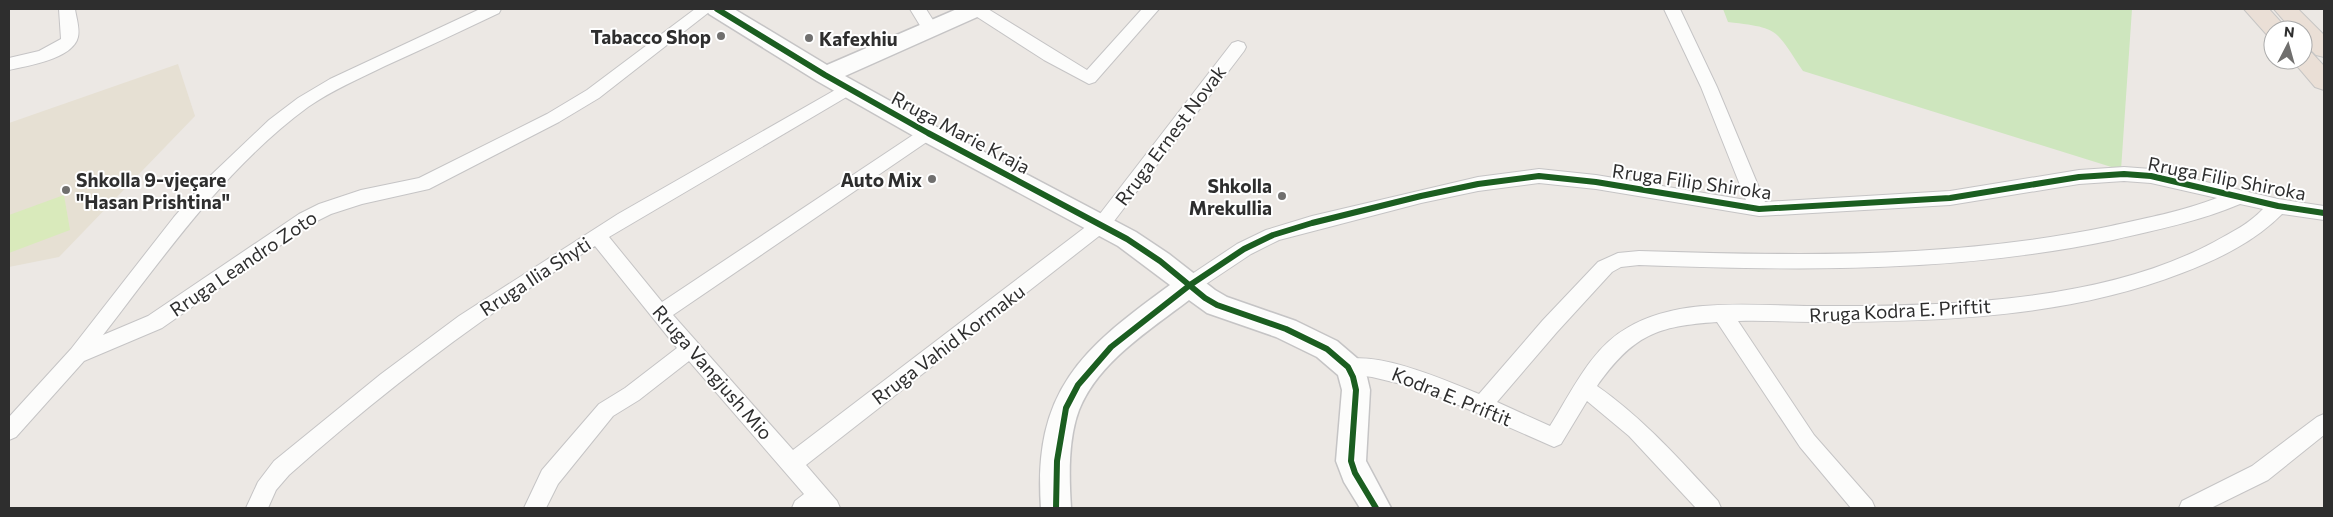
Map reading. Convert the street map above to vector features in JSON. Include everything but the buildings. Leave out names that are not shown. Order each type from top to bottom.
[{"type":"highway","points":[[2256,9],[2266,20]]},
{"type":"highway","points":[[2286,9],[2324,49]]},
{"type":"highway","points":[[2313,69],[2324,81]]},
{"type":"street","points":[[9,64],[58,50],[67,45],[70,37],[67,9]]},
{"type":"street","points":[[76,355],[96,332],[180,222],[214,183],[275,124],[304,102],[336,83],[493,9]]},
{"type":"street","name":"Rruga Leandro Zoto","points":[[9,431],[76,355],[155,322],[194,298],[304,219],[325,209],[361,197],[423,184],[567,110],[593,94],[705,9]]},
{"type":"street","name":"Rruga Marie Kraja","points":[[717,9],[756,31],[825,75],[928,133],[1102,224],[1160,261],[1190,285]]},
{"type":"street","points":[[825,75],[924,18],[977,9],[1050,56],[1089,78],[1151,9]]},
{"type":"street","points":[[1672,9],[1709,87],[1758,209]]},
{"type":"street","name":"Rruga Ernest Novak","points":[[1102,224],[1238,47]]},
{"type":"street","name":"Rruga Ilia Shyti","points":[[257,508],[264,488],[273,475],[386,380],[492,303],[597,236],[849,88]]},
{"type":"street","points":[[661,313],[928,133]]},
{"type":"street","name":"Rruga Filip Shiroka","points":[[1190,285],[1244,249],[1274,235],[1312,223],[1421,196],[1517,178],[1539,176],[1565,178],[1758,209],[1950,198],[2101,174],[2151,176],[2278,206],[2324,213]]},
{"type":"street","points":[[1482,406],[1581,291],[1605,267],[1618,260],[1639,258],[1790,263],[1875,262],[1963,257],[2037,248],[2092,238],[2205,210],[2239,197]]},
{"type":"street","name":"Rruga Kodra E. Priftit","points":[[1554,438],[1586,388],[1614,350],[1633,334],[1657,323],[1688,317],[1723,314],[1878,314],[1965,309],[2102,290],[2155,276],[2196,262],[2253,230],[2278,206]]},
{"type":"street","name":"Rruga Vahid Kormaku","points":[[792,463],[1102,224]]},
{"type":"street","name":"Rruga Vangjush Mio","points":[[597,236],[690,350],[792,463],[817,504]]},
{"type":"street","points":[[1056,508],[1057,461],[1060,434],[1066,408],[1078,384],[1111,347],[1190,285],[1216,305],[1308,339],[1327,349],[1348,367],[1356,390],[1351,461],[1355,473],[1376,508]]},
{"type":"street","points":[[1723,314],[1802,434],[1864,508]]},
{"type":"street","points":[[535,508],[550,477],[606,410],[632,394],[690,350]]},
{"type":"street","name":"Kodra E. Priftit","points":[[1348,367],[1370,366],[1389,370],[1482,406],[1554,438]]},
{"type":"street","points":[[1586,388],[1602,399],[1633,427],[1670,463],[1710,508]]},
{"type":"street","points":[[2190,508],[2260,473],[2324,423]]},
{"type":"shaded area","name":"Shkolla 9-vjeçare \"Hasan Prishtina\"","points":[[178,64],[195,116],[59,257],[9,267],[9,123]]},
{"type":"green space","points":[[1723,9],[2132,9],[2121,170],[1803,71],[1787,46],[1774,33],[1758,26],[1728,22]]},
{"type":"green space","points":[[64,195],[70,230],[9,253],[9,215]]},
{"type":"cycle path","points":[[717,9],[756,31],[825,75],[928,133],[1127,239],[1160,261],[1205,298],[1217,305],[1286,329],[1327,349],[1348,367],[1353,377],[1356,390],[1351,461],[1355,473],[1376,508]]},
{"type":"cycle path","points":[[1056,508],[1057,461],[1066,408],[1078,385],[1111,347],[1190,285],[1244,249],[1273,235],[1312,223],[1421,196],[1478,184],[1539,176],[1596,182],[1759,209],[1950,198],[2027,187],[2079,177],[2124,174],[2151,176],[2278,206],[2324,213]]},
{"type":"place","name":"Tabacco Shop","points":[[721,36]]},
{"type":"place","name":"Kafexhiu","points":[[809,38]]},
{"type":"place","name":"Auto Mix","points":[[932,179]]},
{"type":"place","name":"Shkolla 9-vjeçare \"Hasan Prishtina\"","points":[[66,190]]},
{"type":"place","name":"Shkolla Mrekullia","points":[[1282,196]]}]
